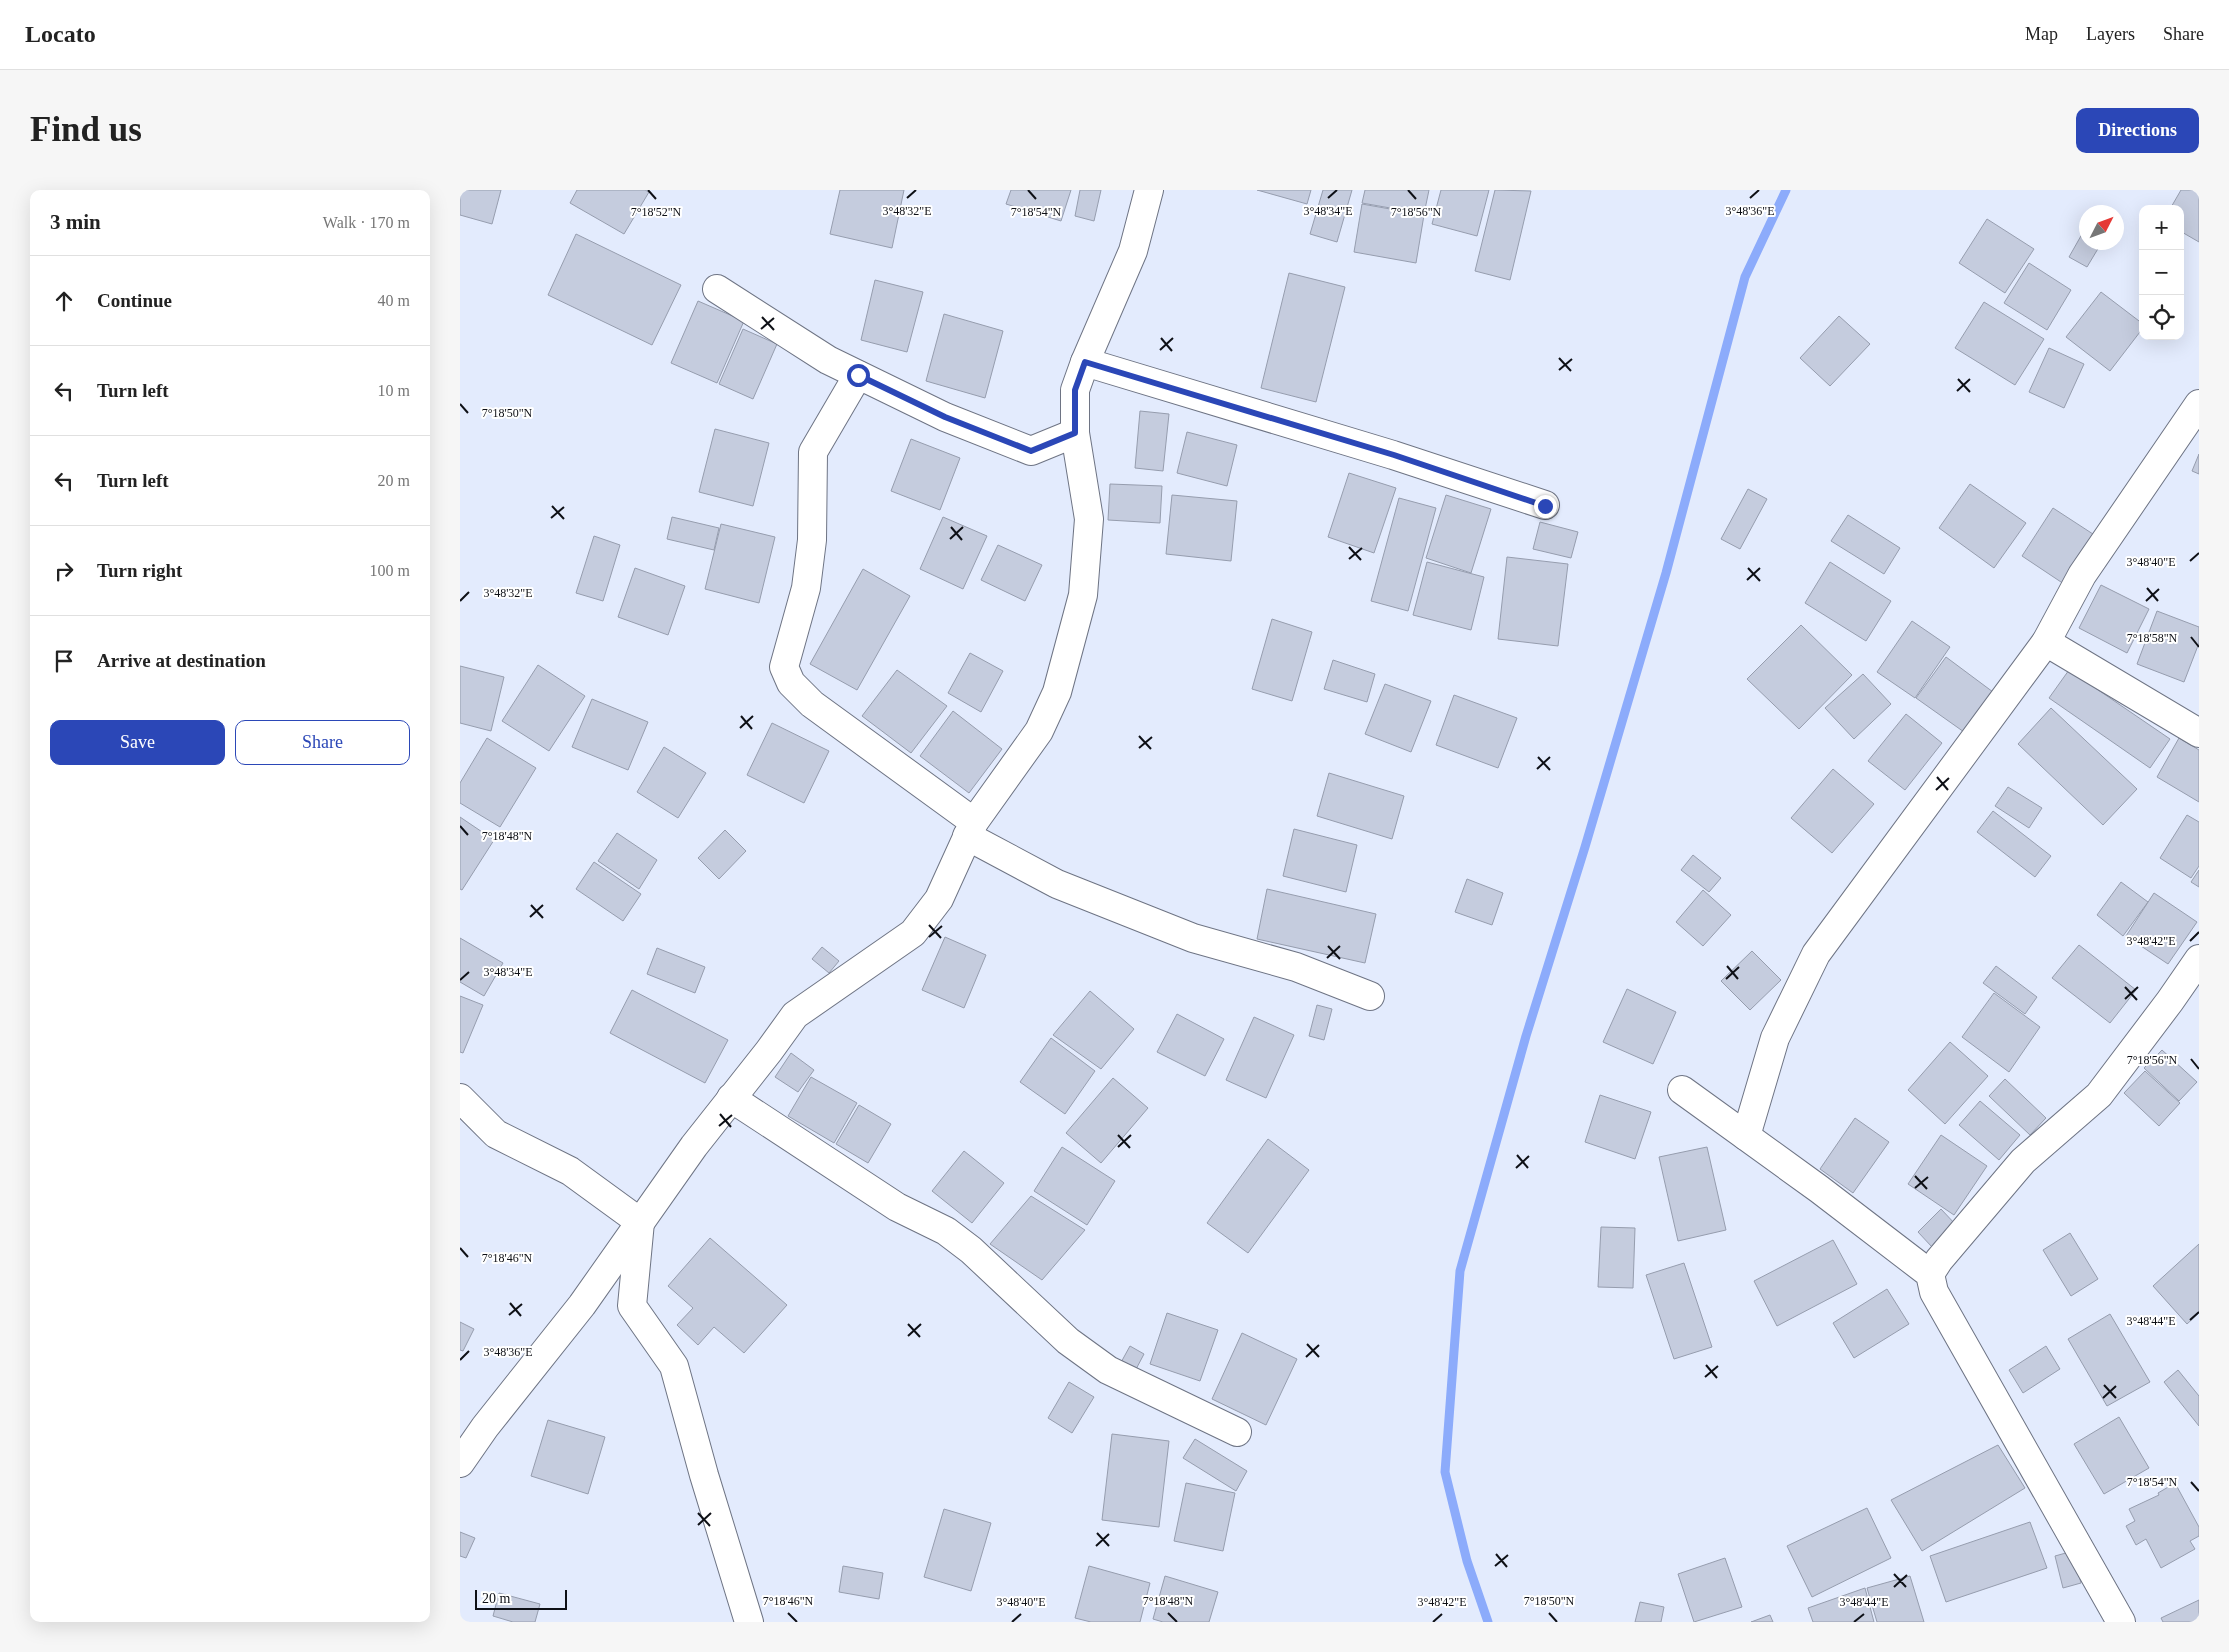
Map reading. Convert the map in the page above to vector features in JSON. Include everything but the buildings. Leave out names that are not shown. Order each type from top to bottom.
[{"type":"street","points":[[460,1463],[485,1427],[582,1305],[694,1146],[794,1015],[913,933],[938,899],[971,829],[1039,731],[1057,692],[1080,604],[1089,519],[1075,433],[1075,390],[1085,362],[1133,252],[1148,190]]},
{"type":"street","points":[[717,289],[828,360],[945,417],[1031,451],[1075,433]]},
{"type":"street","points":[[1085,362],[1394,455],[1545,506]]},
{"type":"street","points":[[858,375],[813,452],[812,540],[806,588],[784,667],[791,683],[812,704],[971,829],[1066,888],[1193,938],[1296,967],[1370,996]]},
{"type":"street","points":[[1746,1136],[1775,1038],[1816,954],[2046,642],[2082,575],[2199,404]]},
{"type":"street","points":[[2046,642],[2199,733]]},
{"type":"street","points":[[1930,1274],[1939,1260],[2022,1161],[2099,1095],[2170,1001],[2199,959]]},
{"type":"street","points":[[1682,1090],[1819,1189],[1930,1274],[1934,1292],[2120,1622]]},
{"type":"street","points":[[460,1098],[496,1134],[570,1171],[640,1222]]},
{"type":"street","points":[[731,1098],[897,1207],[946,1231],[971,1250],[1068,1341],[1108,1370],[1237,1432]]},
{"type":"street","points":[[640,1222],[632,1306],[674,1366],[704,1475],[749,1622]]},
{"type":"waterway","points":[[1488,1622],[1467,1561],[1445,1472],[1460,1271],[1526,1036],[1585,847],[1666,573],[1745,277],[1786,190]]},
{"type":"route","points":[[858,375],[945,417],[1031,451],[1075,433],[1075,390],[1085,362],[1394,455],[1545,506]]}]
